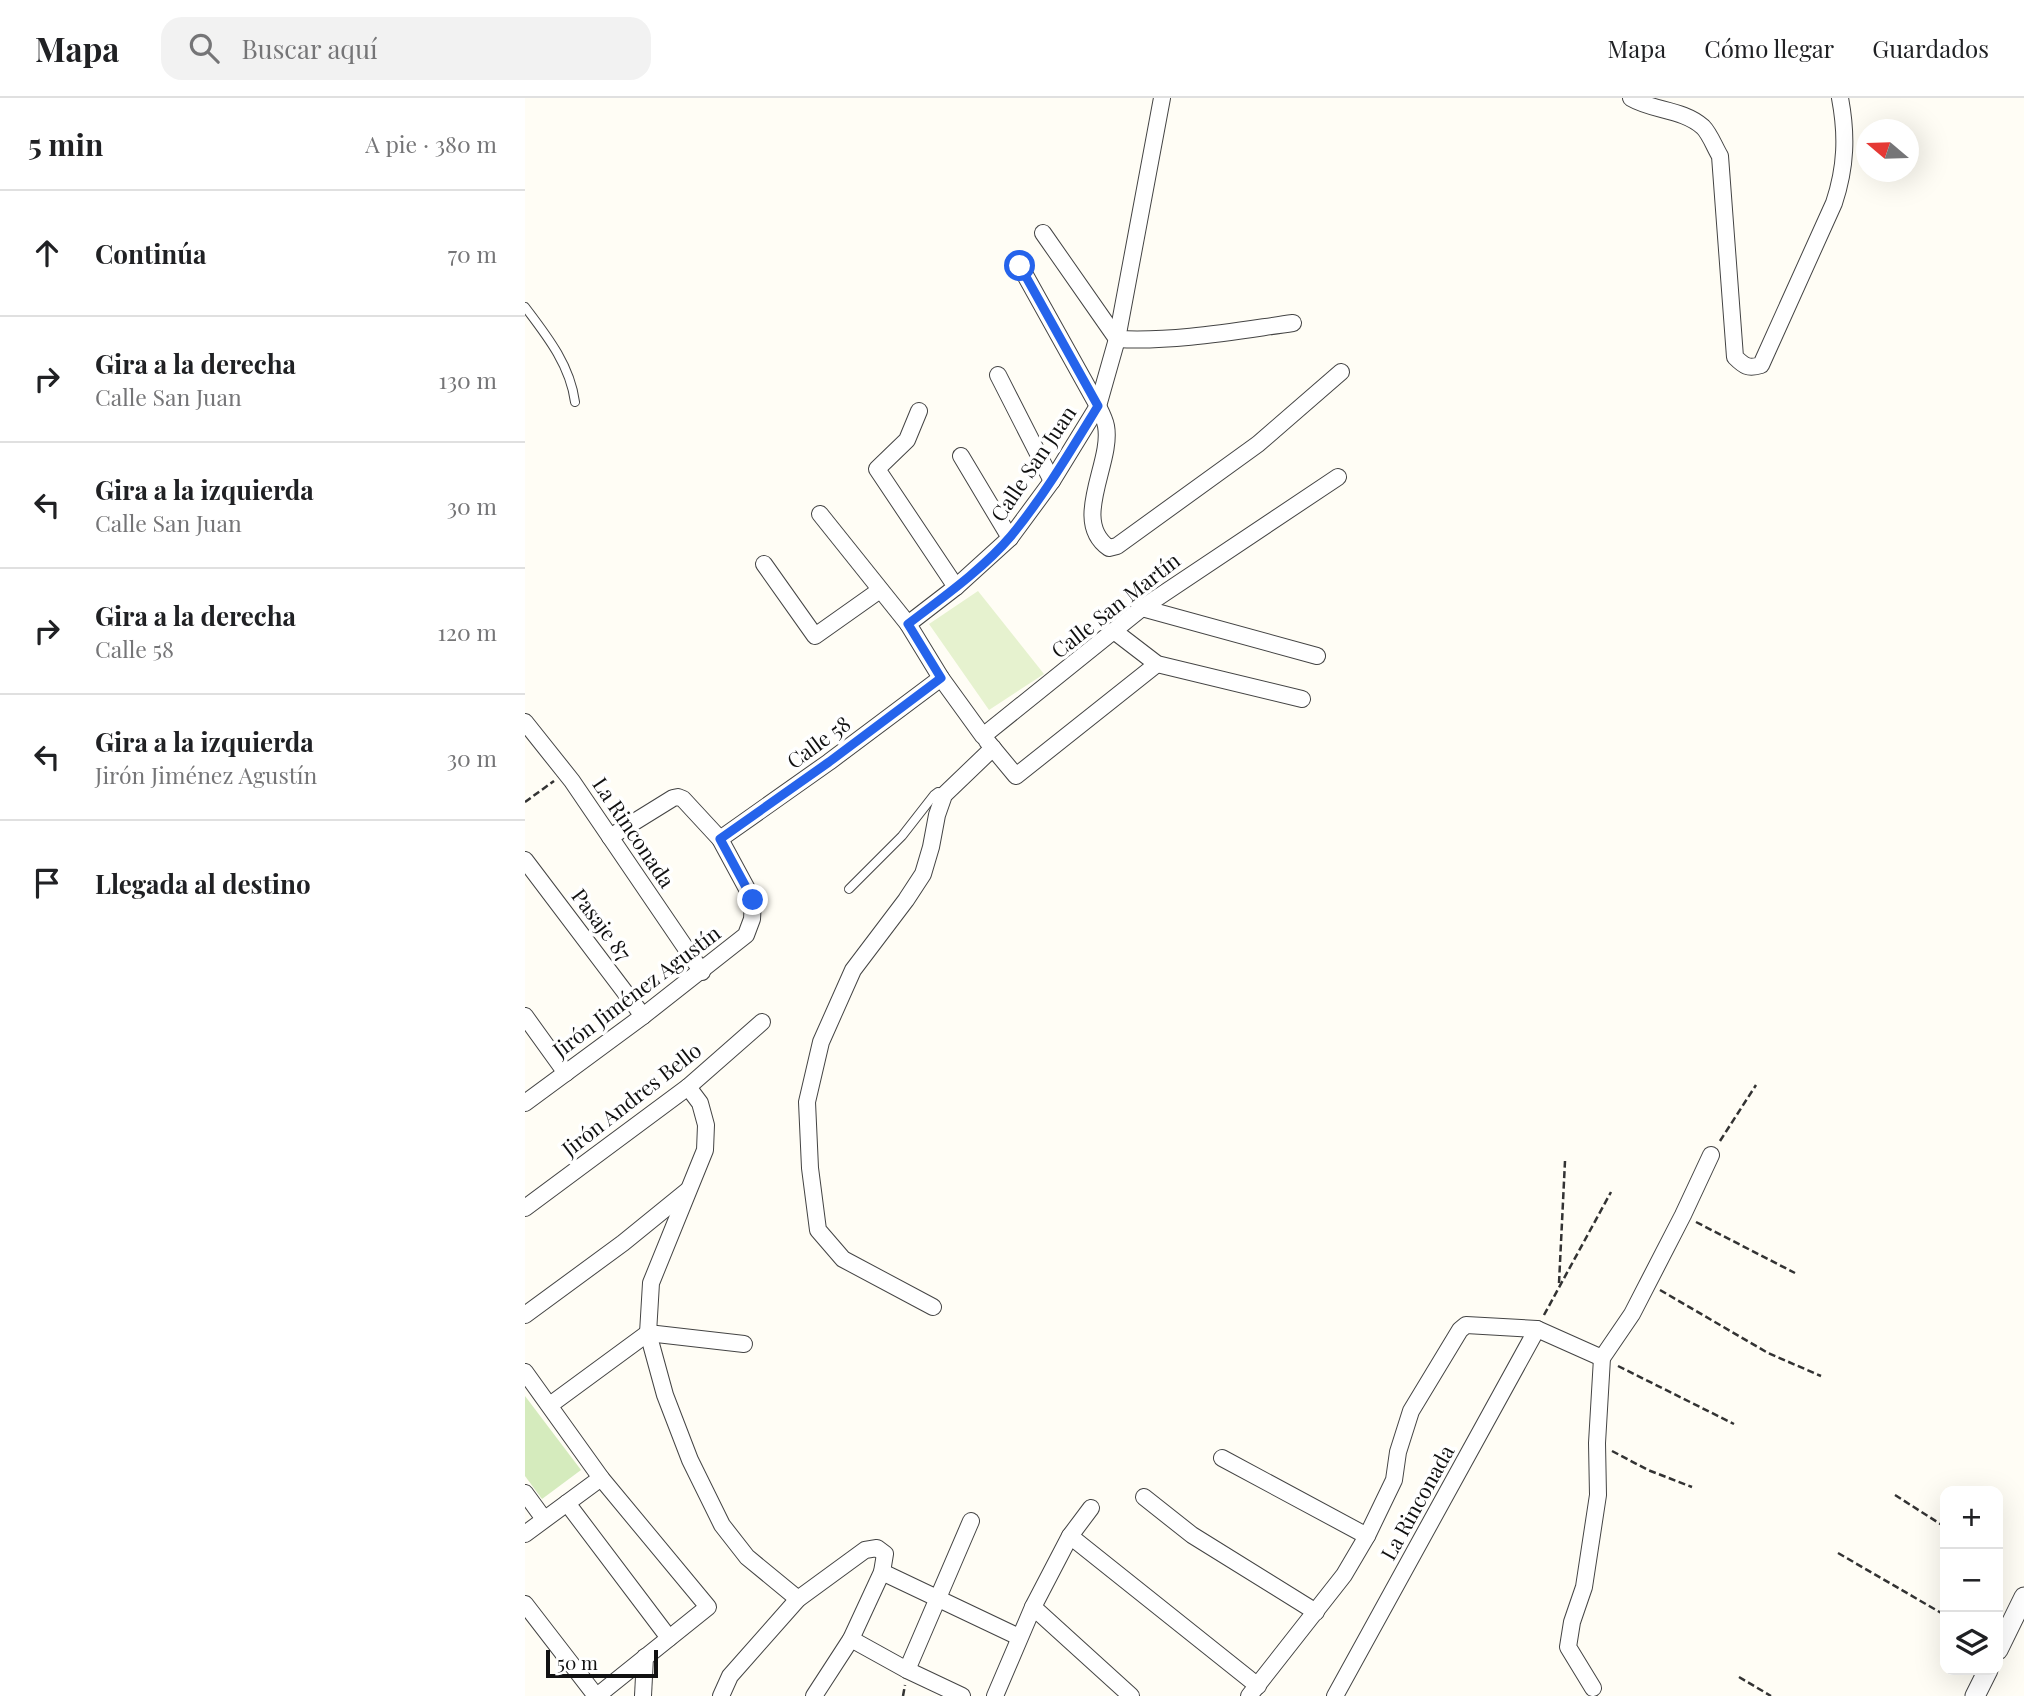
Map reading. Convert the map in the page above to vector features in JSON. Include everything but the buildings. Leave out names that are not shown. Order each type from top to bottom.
[{"type":"street","name":"Calle San Juan","points":[[908,624],[956,587],[1010,538],[1052,481],[1098,406],[1117,338],[1162,98]]},
{"type":"street","points":[[1631,98],[1639,103],[1674,111],[1704,128],[1720,156],[1735,357],[1745,367],[1752,368],[1761,365],[1841,182],[1846,130],[1840,98]]},
{"type":"street","points":[[1043,233],[1117,338],[1147,340],[1293,323]]},
{"type":"street","points":[[1020,266],[1098,406],[1106,426],[1107,445],[1102,474],[1093,496],[1091,512],[1096,531],[1109,548],[1117,546],[1231,465],[1341,372]]},
{"type":"street","points":[[998,375],[1052,481]]},
{"type":"street","points":[[919,411],[907,440],[877,469],[956,587]]},
{"type":"street","points":[[961,456],[1010,538]]},
{"type":"street","name":"Calle San Martín","points":[[944,795],[988,742],[1142,608],[1338,477]]},
{"type":"street","points":[[820,514],[908,624],[941,678],[1016,776],[1157,664]]},
{"type":"street","points":[[764,564],[815,636],[880,590]]},
{"type":"street","points":[[1142,608],[1317,656]]},
{"type":"street","points":[[1114,631],[1157,664],[1302,699]]},
{"type":"street","name":"Calle 58","points":[[720,839],[941,678]]},
{"type":"street","name":"La Rinconada","points":[[525,722],[565,773],[702,972]]},
{"type":"street","points":[[933,1307],[843,1259],[818,1230],[810,1168],[807,1102],[821,1042],[853,970],[923,874],[944,795]]},
{"type":"street","name":"Jirón Jiménez Agustín","points":[[525,1103],[702,972],[746,936],[753,919],[753,900],[720,839],[678,797],[610,837]]},
{"type":"street","name":"Pasaje 87","points":[[525,860],[643,1016]]},
{"type":"street","points":[[525,1016],[566,1073]]},
{"type":"street","name":"Jirón Andres Bello","points":[[525,1208],[688,1087],[762,1022]]},
{"type":"street","points":[[688,1087],[700,1102],[706,1125],[705,1150],[651,1283],[648,1333],[665,1395],[690,1460],[722,1525],[747,1557],[798,1599]]},
{"type":"street","points":[[1593,1688],[1567,1647],[1584,1587],[1596,1508],[1602,1359],[1632,1314],[1683,1215],[1710,1155]]},
{"type":"street","points":[[525,1315],[623,1244],[687,1190]]},
{"type":"street","points":[[1070,1536],[1253,1691],[1344,1575],[1367,1536],[1394,1480],[1398,1452],[1411,1411],[1460,1330],[1466,1325],[1537,1329],[1602,1359]]},
{"type":"street","name":"La Rinconada","points":[[1335,1696],[1537,1329]]},
{"type":"street","points":[[550,1405],[648,1333],[744,1344]]},
{"type":"street","points":[[525,1372],[601,1478],[708,1607],[596,1696],[525,1604]]},
{"type":"street","points":[[1222,1458],[1367,1536]]},
{"type":"street","points":[[525,1534],[601,1478]]},
{"type":"street","points":[[525,1493],[544,1519]]},
{"type":"street","points":[[1144,1497],[1192,1535],[1316,1612]]},
{"type":"street","points":[[567,1503],[669,1638]]},
{"type":"street","points":[[1003,1692],[1019,1637],[1033,1607],[1070,1536],[1091,1508]]},
{"type":"street","points":[[907,1670],[971,1521]]},
{"type":"street","points":[[721,1696],[730,1676],[798,1599],[865,1550],[877,1548],[885,1554],[882,1572],[851,1639],[814,1696]]},
{"type":"street","points":[[882,1572],[1019,1637]]},
{"type":"street","points":[[2003,1640],[2024,1598]]},
{"type":"street","points":[[1033,1607],[1131,1696]]},
{"type":"street","points":[[851,1639],[962,1696]]},
{"type":"street","points":[[643,1696],[645,1657]]},
{"type":"street","points":[[1975,1696],[1986,1675]]},
{"type":"lane","points":[[525,307],[552,343],[573,384],[575,402]]},
{"type":"lane","points":[[849,889],[902,836],[934,795],[938,792],[944,795]]},
{"type":"path","points":[[525,802],[565,773]]},
{"type":"path","points":[[1710,1155],[1756,1085]]},
{"type":"path","points":[[1559,1286],[1565,1161]]},
{"type":"path","points":[[1537,1329],[1611,1192]]},
{"type":"path","points":[[1683,1215],[1795,1273]]},
{"type":"path","points":[[1648,1283],[1768,1353],[1821,1376]]},
{"type":"path","points":[[1602,1359],[1734,1424]]},
{"type":"path","points":[[1597,1443],[1648,1470],[1692,1487]]},
{"type":"path","points":[[1895,1495],[1940,1524]]},
{"type":"path","points":[[1838,1553],[1940,1612]]},
{"type":"path","points":[[1739,1677],[1771,1696]]},
{"type":"green space","points":[[978,591],[1044,674],[989,710],[929,624]]},
{"type":"green space","points":[[525,1396],[581,1470],[542,1499],[525,1476]]},
{"type":"route","points":[[753,900],[720,839],[941,678],[908,624],[956,587],[1010,538],[1052,481],[1098,406],[1020,266]]}]
